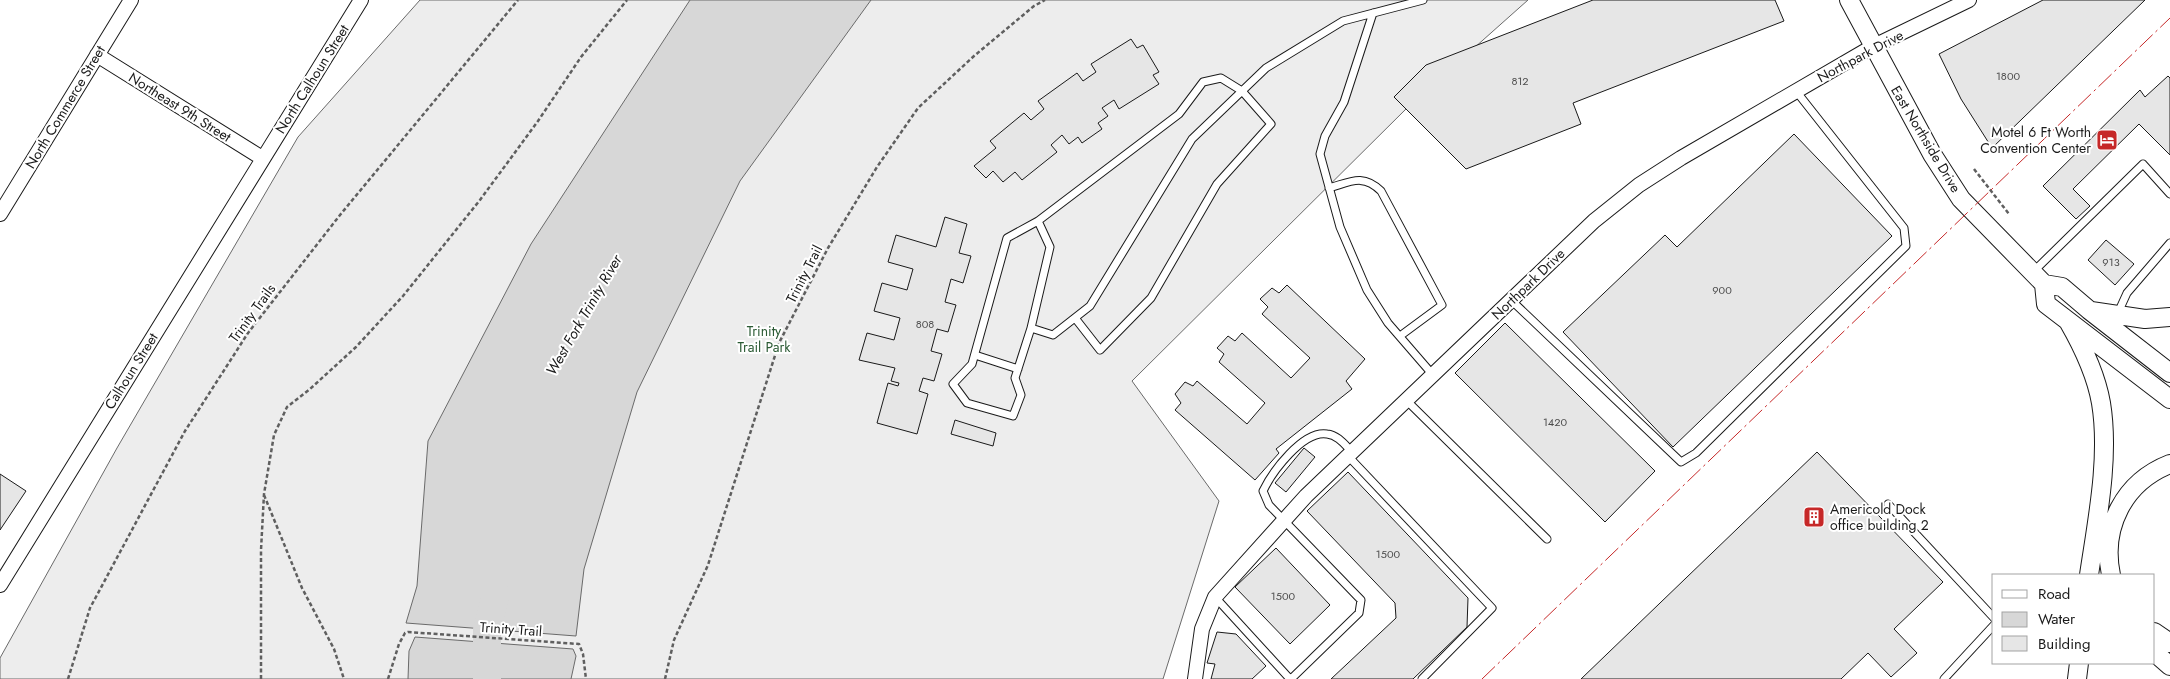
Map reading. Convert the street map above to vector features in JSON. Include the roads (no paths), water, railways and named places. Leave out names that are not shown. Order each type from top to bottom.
[{"type":"street","name":"North Commerce Street","points":[[0,214],[131,0]]},
{"type":"street","name":"North Calhoun Street","points":[[262,158],[361,0]]},
{"type":"street","name":"East Northside Drive","points":[[1849,0],[1872,46],[1932,154],[1962,199],[2039,278],[2062,287],[2170,373]]},
{"type":"street","name":"Northpark Drive","points":[[1195,679],[1202,629],[1215,597],[1284,520],[1350,454],[1594,221],[1640,185],[1681,158],[1872,46],[1970,0]]},
{"type":"street","name":"Northeast 9th Street","points":[[97,55],[262,158]]},
{"type":"street","name":"Calhoun Street","points":[[0,585],[262,158]]},
{"type":"street","name":"East Northside Drive","points":[[2039,278],[2046,304],[2170,399]]},
{"type":"street","points":[[2089,310],[2146,319],[2170,317]]},
{"type":"street","points":[[2068,321],[2090,364],[2101,402],[2104,435],[2097,520],[2090,574]]},
{"type":"street","points":[[2111,574],[2107,559],[2113,520],[2125,498],[2144,477],[2170,464]]},
{"type":"street","points":[[2155,632],[2170,634]]},
{"type":"street","points":[[2155,633],[2170,643]]},
{"type":"street","points":[[2155,653],[2170,666]]},
{"type":"street","points":[[2077,679],[2079,664]]},
{"type":"lane","points":[[1031,328],[1053,335],[1090,306],[1192,139],[1266,68],[1343,22],[1423,0]]},
{"type":"lane","points":[[1373,13],[1344,102],[1325,136],[1320,154],[1340,227],[1367,290],[1400,336],[1433,375]]},
{"type":"lane","points":[[1038,221],[1050,248],[1031,328],[1015,378],[1021,395],[1013,416],[967,403],[954,384],[972,364],[1007,238],[1038,221],[1179,114],[1203,82],[1221,78],[1242,92],[1271,124],[1217,184],[1151,298],[1100,350],[1075,318]]},
{"type":"lane","points":[[1511,300],[1681,462],[1696,453],[1906,246],[1904,228],[1796,91]]},
{"type":"lane","points":[[2039,278],[2142,164],[2170,194]]},
{"type":"lane","points":[[1329,188],[1360,180],[1373,183],[1381,191],[1442,305],[1400,336]]},
{"type":"lane","points":[[2117,315],[2127,293],[2170,243]]},
{"type":"lane","points":[[975,355],[1018,369]]},
{"type":"lane","points":[[1406,400],[1547,539]]},
{"type":"lane","points":[[1215,597],[1290,679],[1359,613],[1361,600],[1269,505],[1263,491],[1271,475],[1293,450],[1315,436],[1326,433],[1337,437],[1350,454],[1492,608],[1422,679]]},
{"type":"lane","points":[[1888,504],[1992,616]]},
{"type":"lane","points":[[1944,679],[1992,627]]},
{"type":"water","points":[[690,0],[871,0],[740,181],[637,392],[584,569],[576,636],[406,623],[417,586],[428,441],[531,244]]},
{"type":"water","points":[[415,637],[573,649],[576,656],[571,679],[408,679],[409,651]]},
{"type":"waterway","name":"West Fork Trinity River","points":[[487,679],[487,630],[496,594]]},
{"type":"place","name":"Motel 6 Ft Worth Convention Center","points":[[2107,140]]},
{"type":"place","name":"Americold Dock office building 2","points":[[1814,517]]},
{"type":"park label","name":"Trinity Trail Park","points":[[764,340]]}]
